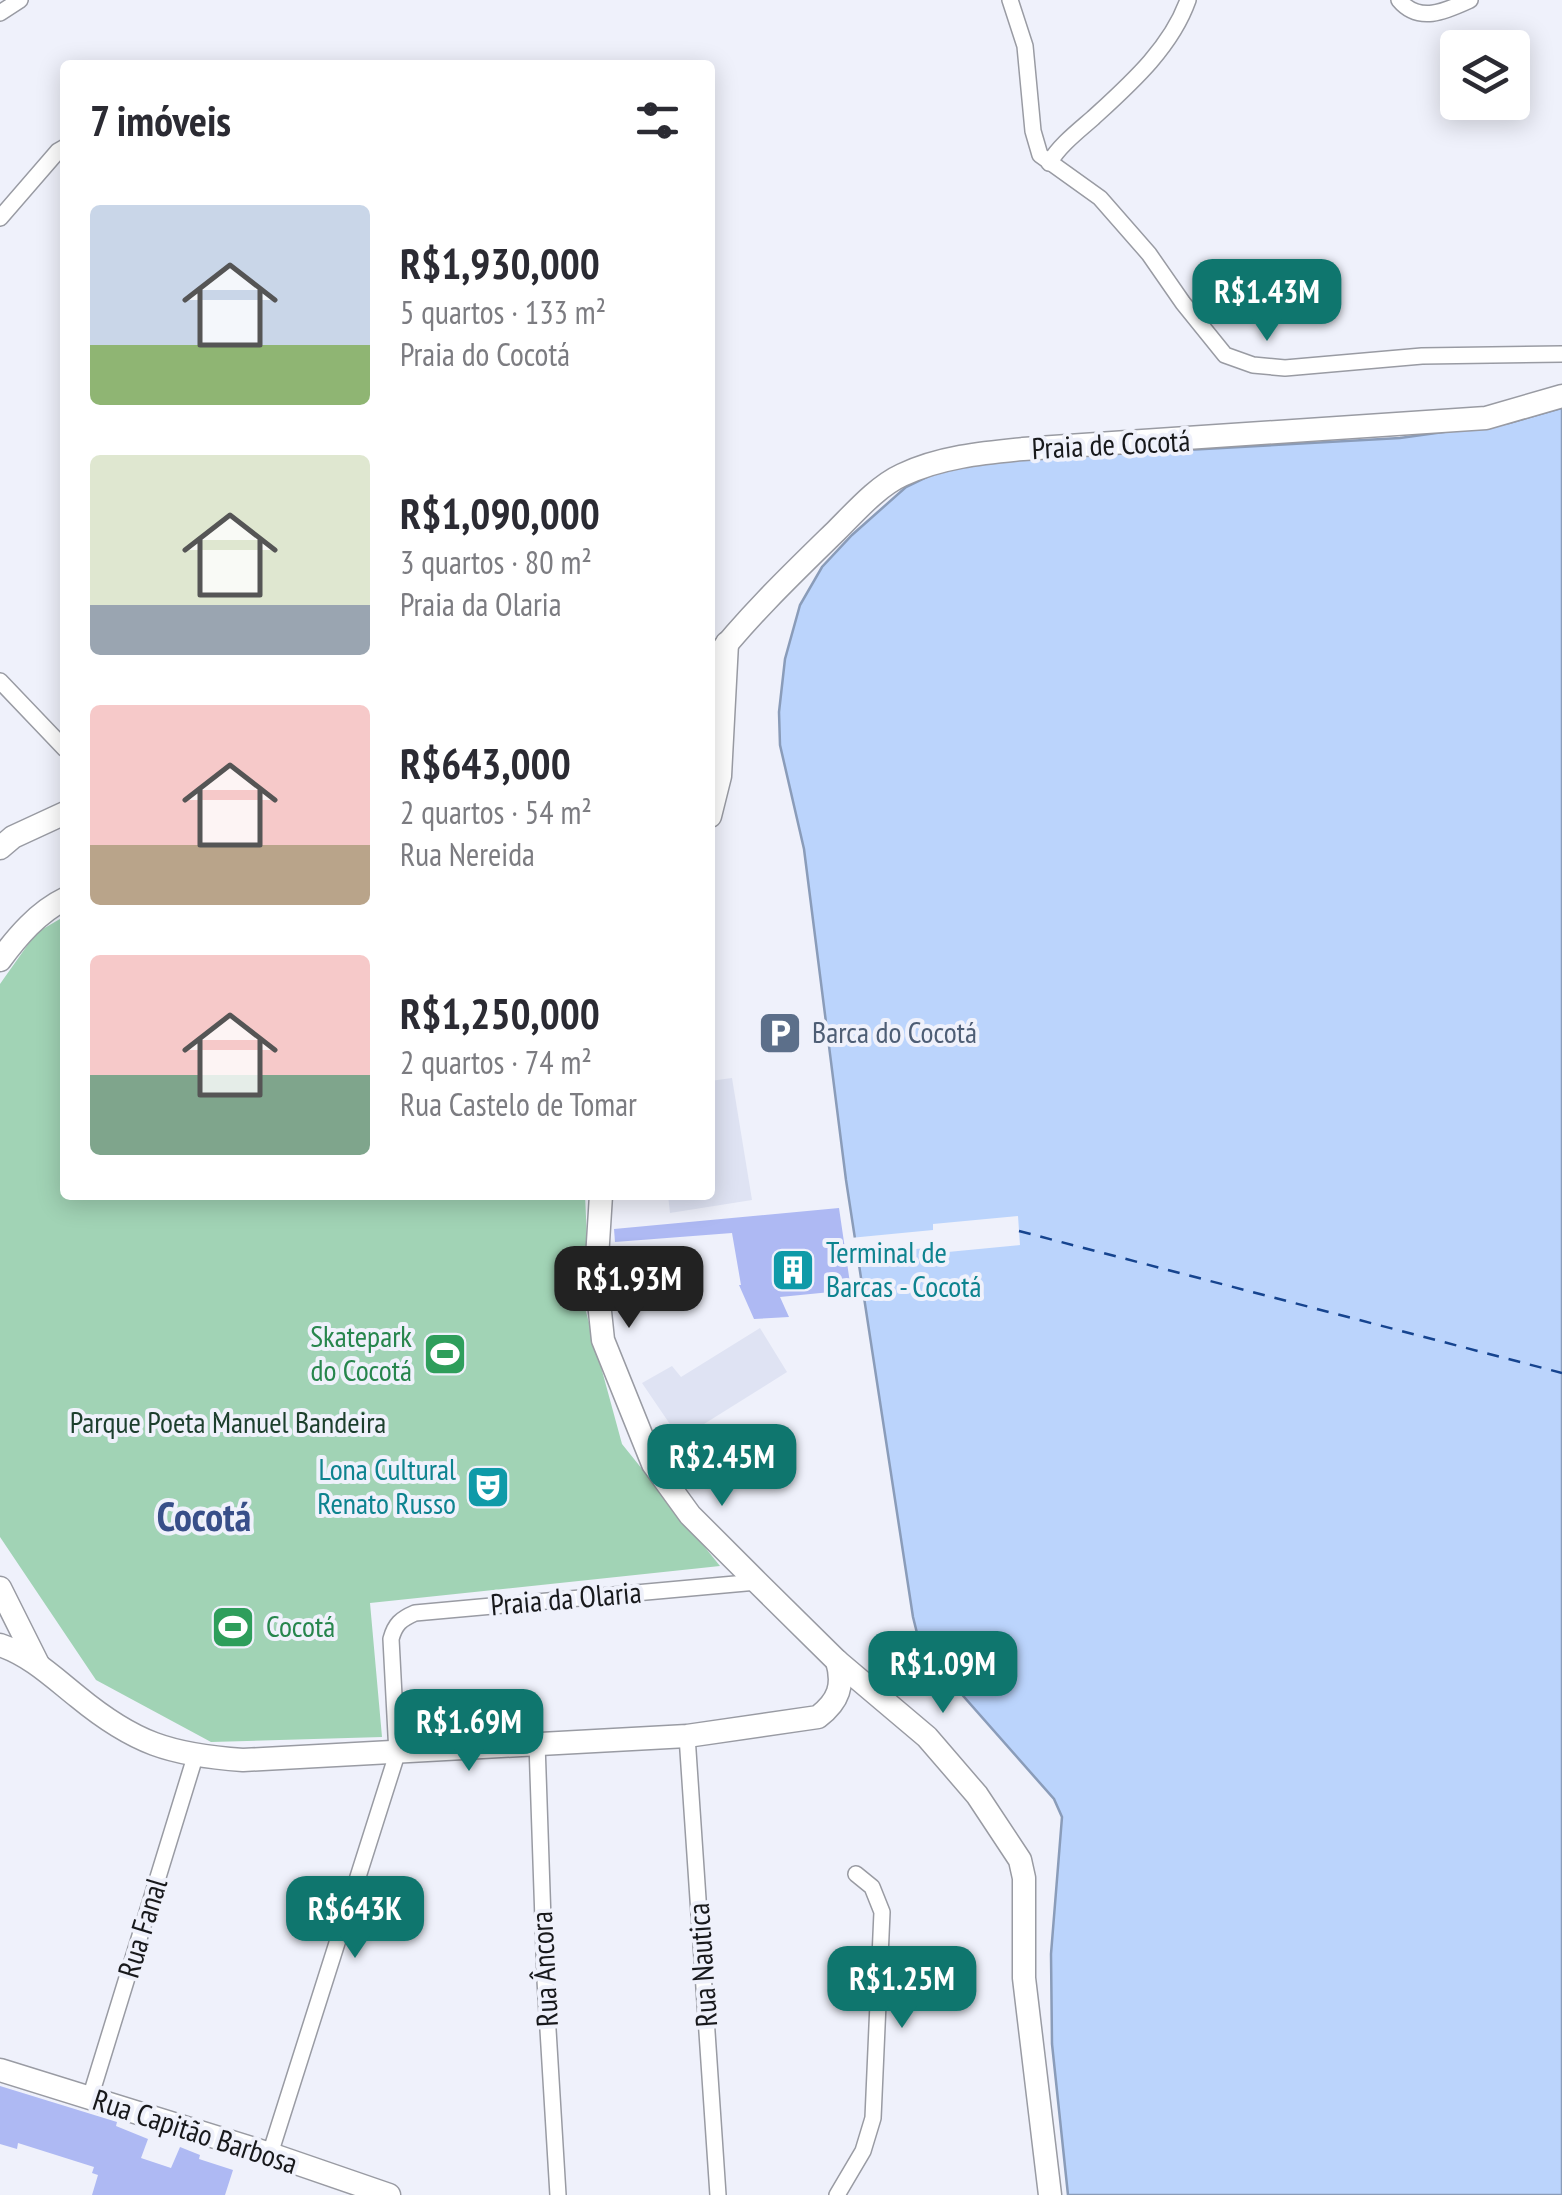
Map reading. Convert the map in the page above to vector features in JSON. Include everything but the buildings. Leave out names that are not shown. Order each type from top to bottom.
[{"type":"street","points":[[0,13],[20,0]]},
{"type":"street","points":[[1010,0],[1028,66],[1036,144],[1049,164],[1082,182],[1100,198],[1149,254],[1225,355],[1238,361],[1285,368],[1422,356],[1562,354]]},
{"type":"street","points":[[1049,164],[1057,150],[1170,39],[1188,0]]},
{"type":"street","points":[[1399,0],[1407,10],[1422,14],[1470,0]]},
{"type":"street","points":[[0,218],[60,152]]},
{"type":"street","name":"Praia de Cocotá","points":[[715,672],[727,643],[874,496],[900,475],[970,454],[1486,418],[1562,396]]},
{"type":"street","points":[[715,672],[720,776],[715,796]]},
{"type":"street","points":[[0,681],[60,744]]},
{"type":"street","points":[[715,763],[720,776]]},
{"type":"street","points":[[0,848],[60,816]]},
{"type":"street","points":[[0,960],[16,938],[60,901]]},
{"type":"street","points":[[600,1200],[596,1274],[603,1340],[654,1464],[690,1514],[757,1582],[837,1660],[926,1737],[997,1822],[1020,1860],[1024,1878],[1024,1978],[1050,2195]]},
{"type":"street","name":"Praia da Olaria","points":[[397,1754],[392,1639],[394,1627],[402,1619],[415,1613],[514,1602],[757,1582]]},
{"type":"street","points":[[0,1588],[38,1664]]},
{"type":"street","points":[[0,1644],[38,1664],[113,1725],[141,1741],[195,1757],[288,1760],[537,1742],[688,1736],[818,1717],[830,1708],[840,1688],[837,1660]]},
{"type":"street","name":"Rua Nautica","points":[[688,1736],[718,2195]]},
{"type":"street","name":"Rua Âncora","points":[[537,1742],[545,1980],[558,2195]]},
{"type":"street","points":[[270,2154],[397,1754]]},
{"type":"street","name":"Rua Fanal","points":[[90,2098],[195,1757]]},
{"type":"street","points":[[837,2195],[864,2151],[876,2089],[882,1912],[872,1887],[856,1874]]},
{"type":"street","name":"Rua Capitão Barbosa","points":[[0,2070],[389,2195]]},
{"type":"shaded area","points":[[732,1078],[752,1200],[670,1213],[669,1200],[715,1200],[715,1080]]},
{"type":"shaded area","points":[[760,1328],[787,1372],[680,1439],[642,1383],[672,1366],[681,1377]]},
{"type":"green space","name":"Parque Poeta Manuel Bandeira","points":[[60,919],[60,1200],[585,1200],[587,1239],[582,1297],[622,1444],[720,1566],[370,1603],[382,1737],[211,1742],[96,1680],[0,1537],[0,984],[36,933]]},
{"type":"water","points":[[1562,408],[1562,2195],[1068,2195],[1052,2044],[1051,1954],[1062,1817],[1054,1799],[928,1656],[919,1641],[913,1617],[846,1180],[804,849],[780,745],[785,659],[800,605],[822,567],[906,487],[937,472],[973,462],[1400,438],[1509,423]]},
{"type":"pier","points":[[1018,1216],[1020,1245],[927,1254],[926,1248],[854,1255],[850,1238],[933,1230],[933,1224]]},
{"type":"ferry route","points":[[1019,1231],[1562,1373]]},
{"type":"place","name":"Barca do Cocotá","points":[[780,1033]]},
{"type":"place","name":"Terminal de Barcas - Cocotá","points":[[793,1270]]},
{"type":"place","name":"Skatepark do Cocotá","points":[[445,1354]]},
{"type":"place","name":"Lona Cultural Renato Russo","points":[[488,1487]]},
{"type":"place","name":"Cocotá","points":[[233,1627]]},
{"type":"district","name":"Cocotá","points":[[204,1517]]}]
